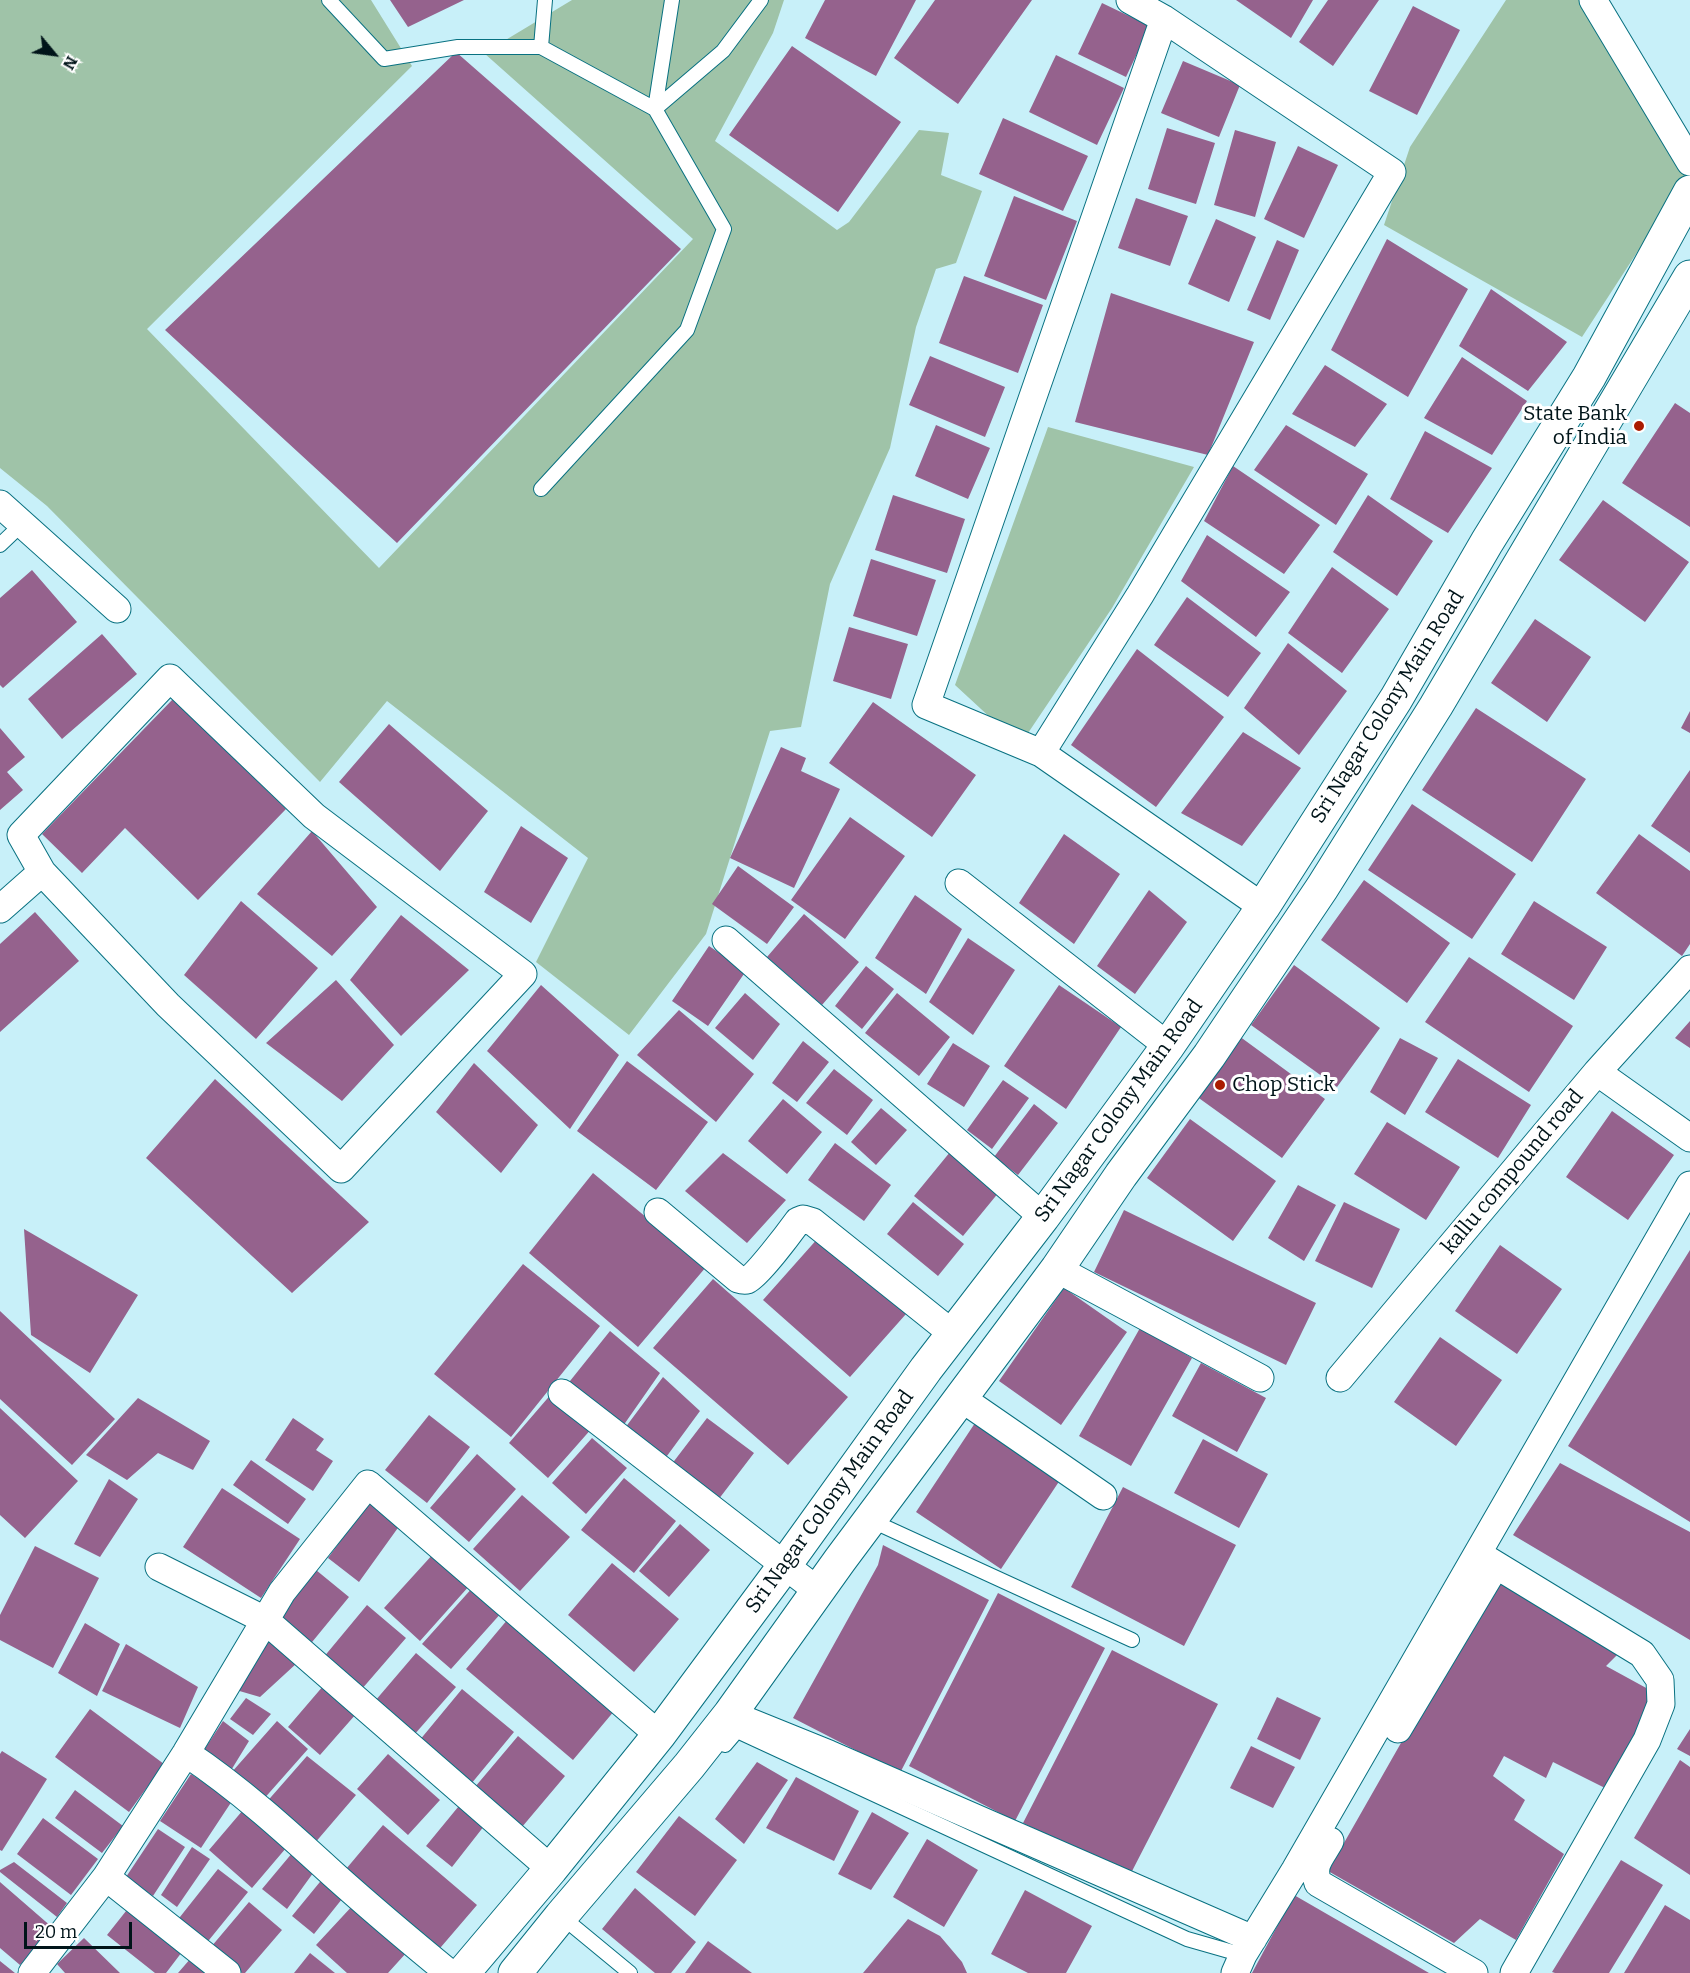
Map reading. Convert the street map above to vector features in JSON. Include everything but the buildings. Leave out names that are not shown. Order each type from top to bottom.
[{"type":"main road","name":"Sri Nagar Colony Main Road","points":[[463,1973],[551,1869],[659,1735],[953,1334],[1043,1217],[1168,1046],[1263,907],[1396,699],[1487,542],[1589,377],[1690,192]]},
{"type":"main road","name":"Sri Nagar Colony Main Road","points":[[515,1973],[565,1920],[730,1714],[870,1520],[1057,1269],[1121,1175],[1209,1056],[1322,888],[1436,705],[1690,276]]},
{"type":"street","points":[[1041,753],[1140,594],[1392,172],[1164,19],[1130,0]]},
{"type":"street","points":[[1593,0],[1690,162]]},
{"type":"street","points":[[1164,19],[926,705],[1041,753],[1263,907]]},
{"type":"street","points":[[0,504],[117,609]]},
{"type":"street","points":[[170,678],[314,816],[523,974],[341,1169],[168,1005],[42,872],[21,835],[170,678]]},
{"type":"street","points":[[0,909],[42,872]]},
{"type":"street","points":[[959,883],[1168,1046]]},
{"type":"street","points":[[726,940],[1043,1217]]},
{"type":"street","name":"kallu compound road","points":[[1340,1378],[1597,1072],[1690,969]]},
{"type":"street","points":[[1597,1072],[1690,1138]]},
{"type":"street","points":[[1474,1973],[1318,1883],[1314,1873],[1316,1865],[1487,1559],[1690,1185]]},
{"type":"street","points":[[658,1212],[742,1280],[751,1278],[798,1221],[803,1219],[813,1222],[953,1334]]},
{"type":"street","points":[[1057,1269],[1260,1378]]},
{"type":"street","points":[[562,1394],[818,1591]]},
{"type":"street","points":[[961,1398],[1103,1496]]},
{"type":"street","points":[[32,1973],[106,1877],[186,1753],[282,1592],[368,1484],[659,1735]]},
{"type":"street","points":[[730,1714],[829,1754],[1244,1956],[1487,1559]]},
{"type":"street","points":[[1487,1559],[1642,1654],[1660,1680],[1661,1704],[1647,1740],[1514,1973]]},
{"type":"street","points":[[159,1567],[265,1620],[551,1869]]},
{"type":"street","points":[[186,1753],[285,1829],[350,1889],[449,1973]]},
{"type":"street","points":[[106,1877],[227,1973]]},
{"type":"lane","points":[[329,0],[384,59],[458,47],[541,47],[655,109],[724,229],[687,330],[542,489]]},
{"type":"lane","points":[[541,47],[545,0]]},
{"type":"lane","points":[[655,109],[672,0]]},
{"type":"lane","points":[[655,109],[723,51],[761,0]]},
{"type":"lane","points":[[0,545],[22,524]]},
{"type":"lane","points":[[870,1520],[1132,1640]]},
{"type":"lane","points":[[715,1757],[737,1731],[1187,1939],[1244,1956]]},
{"type":"lane","points":[[630,1973],[565,1920],[700,1774]]},
{"type":"green space","points":[[0,0],[371,0],[412,66],[147,329],[379,568],[693,239],[484,53],[572,0],[784,0],[773,33],[715,141],[837,230],[849,222],[919,130],[949,133],[941,175],[982,191],[956,263],[936,269],[916,327],[890,448],[830,584],[801,727],[770,731],[706,934],[629,1035],[536,962],[588,858],[387,701],[320,782],[47,506],[0,468]]},
{"type":"green space","points":[[1506,0],[1581,0],[1690,171],[1582,337],[1384,225],[1410,147]]},
{"type":"green space","points":[[1048,427],[1194,467],[1112,608],[1020,745],[955,685]]},
{"type":"place","name":"State Bank of India","points":[[1639,426]]},
{"type":"place","name":"Chop Stick","points":[[1220,1085]]}]
